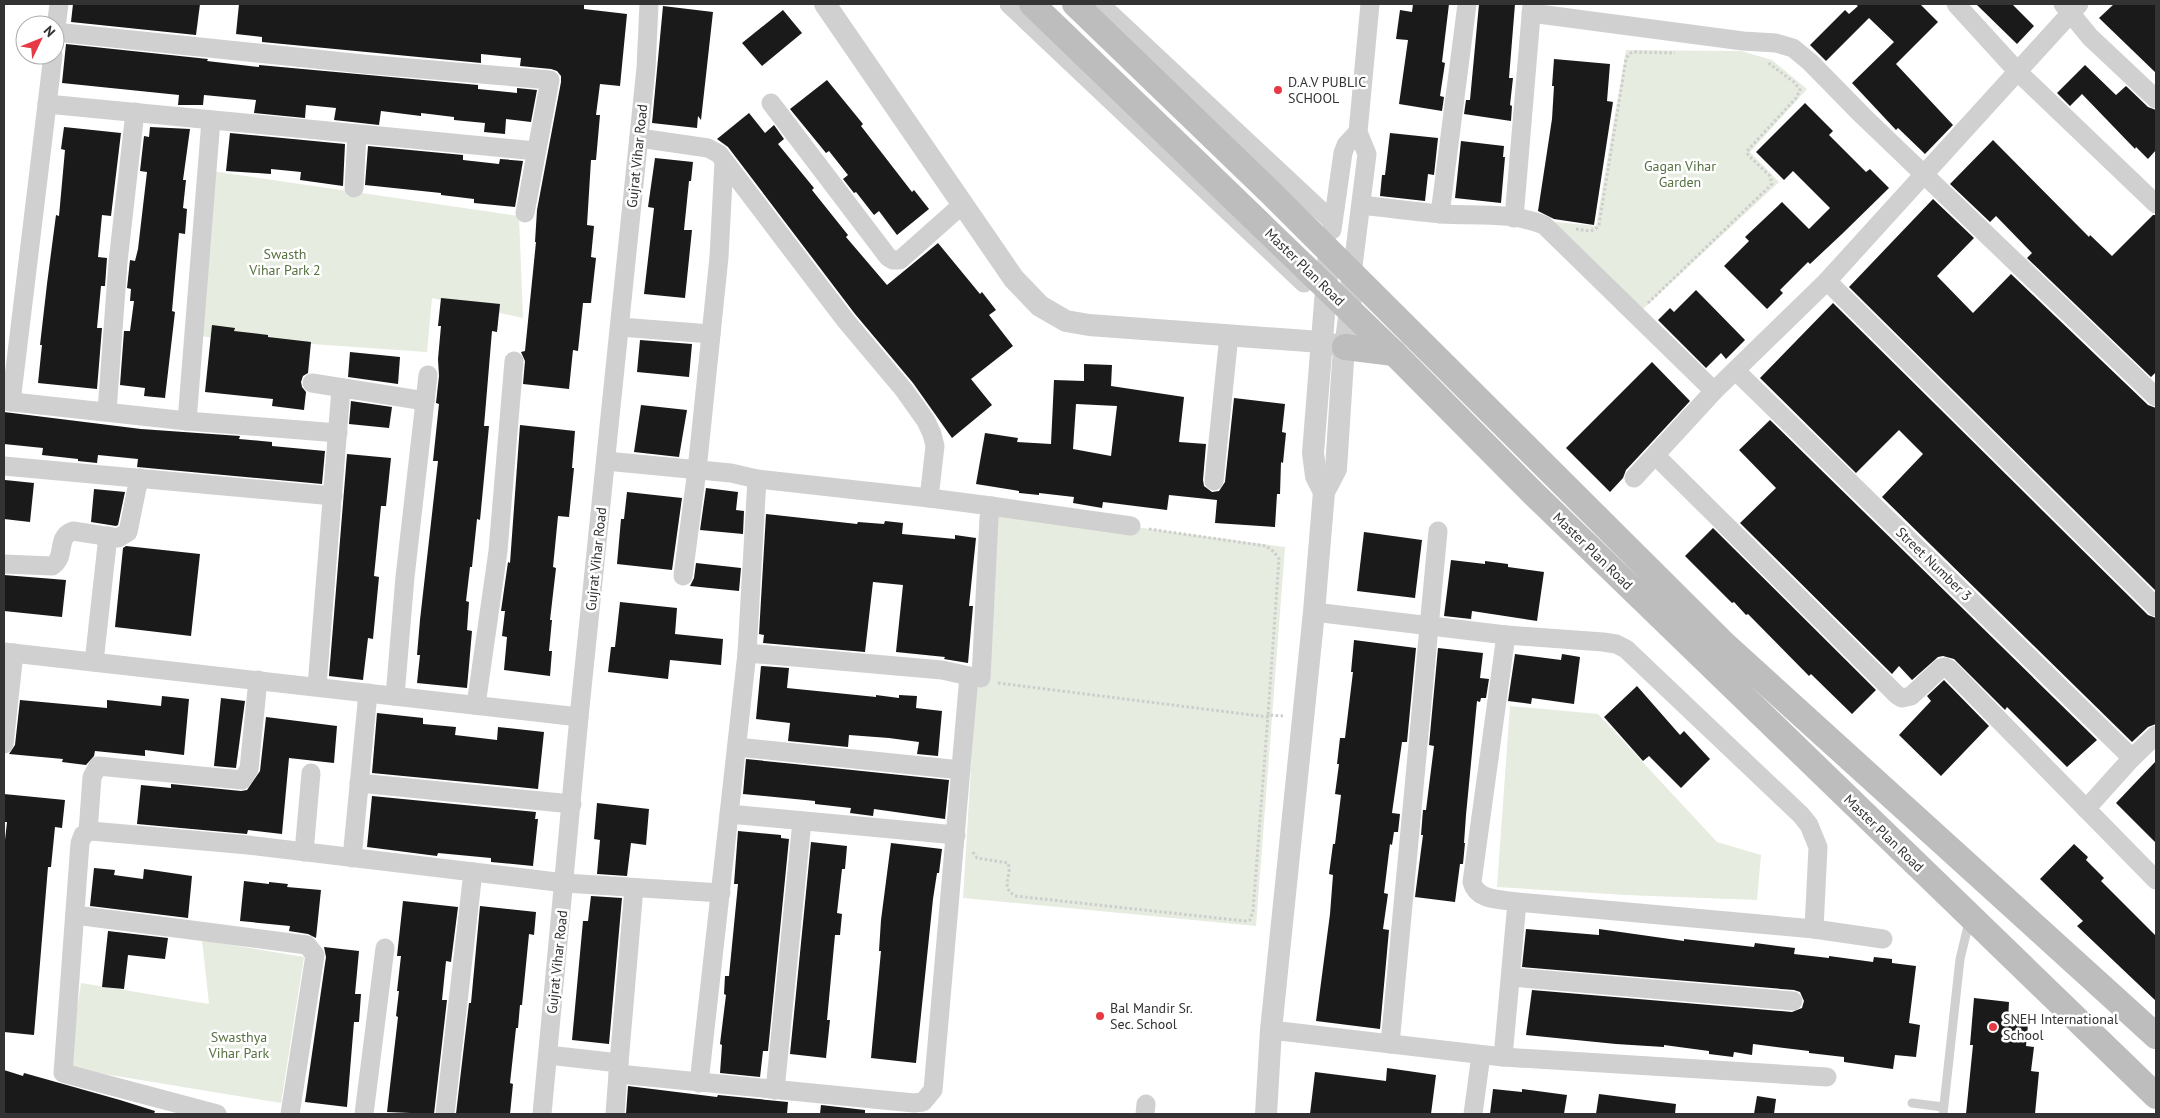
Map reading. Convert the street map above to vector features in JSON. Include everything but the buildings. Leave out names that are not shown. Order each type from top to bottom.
[{"type":"main road","name":"Master Plan Road","points":[[1032,4],[1324,293],[1350,311],[1394,353],[1541,501],[2156,1096]]},
{"type":"main road","name":"Master Plan Road","points":[[1074,4],[1271,193],[1328,252],[1725,645],[2156,1036]]},
{"type":"main road","points":[[1333,345],[1394,353]]},
{"type":"main road","points":[[2131,1072],[2156,1087]]},
{"type":"street","name":"Gujrat Vihar Road","points":[[542,1114],[646,68],[649,4]]},
{"type":"street","points":[[825,4],[1014,279],[1040,306],[1066,321],[1089,325],[1333,345]]},
{"type":"street","points":[[1008,4],[1266,250],[1324,293]]},
{"type":"street","points":[[1100,4],[1333,222]]},
{"type":"street","points":[[1333,345],[1350,311],[1352,274],[1362,205],[1367,154],[1358,132],[1370,4]]},
{"type":"street","points":[[1440,214],[1467,4]]},
{"type":"street","points":[[1956,4],[2018,72],[2156,204]]},
{"type":"street","points":[[1634,478],[1714,391],[1827,281],[2018,72],[2071,6],[2090,37],[2156,99]]},
{"type":"street","points":[[1514,218],[1531,8],[1743,41],[1776,43],[1792,48],[1810,62],[2156,396]]},
{"type":"street","points":[[65,35],[550,80],[524,213]]},
{"type":"street","points":[[52,65],[8,401],[187,421],[338,433]]},
{"type":"street","points":[[771,103],[893,260],[900,260],[963,204]]},
{"type":"street","points":[[47,104],[536,151]]},
{"type":"street","points":[[107,411],[118,262],[135,112]]},
{"type":"street","points":[[187,421],[211,120]]},
{"type":"street","points":[[1266,1114],[1271,1030],[1314,612],[1324,492],[1336,469],[1333,345],[1324,293],[1328,252],[1344,153],[1346,145],[1358,132]]},
{"type":"street","points":[[354,188],[357,135]]},
{"type":"street","points":[[639,138],[708,148],[714,150],[724,161],[846,321],[904,390],[926,420],[935,446],[929,498]]},
{"type":"street","points":[[683,576],[698,470],[719,257],[724,161]]},
{"type":"street","points":[[1362,205],[1440,214],[1514,218],[1532,220],[1544,225],[1714,391]]},
{"type":"street","points":[[1827,281],[2156,607]]},
{"type":"street","points":[[620,327],[711,334]]},
{"type":"street","points":[[1214,481],[1229,335]]},
{"type":"street","points":[[476,706],[498,551],[514,361]]},
{"type":"street","name":"Street Number 3","points":[[1736,371],[2132,758]]},
{"type":"street","points":[[396,696],[405,578],[428,375]]},
{"type":"street","points":[[312,383],[425,401]]},
{"type":"street","points":[[317,686],[341,389]]},
{"type":"street","points":[[1656,456],[1897,695],[1902,698],[1911,696],[1941,668],[1949,669],[2156,880]]},
{"type":"street","points":[[606,462],[731,473],[757,479],[929,498],[1131,526]]},
{"type":"street","points":[[4,466],[333,496]]},
{"type":"street","points":[[4,564],[52,566],[58,563],[62,539],[72,531],[118,538],[123,537],[128,532],[139,478]]},
{"type":"street","points":[[699,1083],[747,653],[757,479]]},
{"type":"street","points":[[548,1055],[699,1083],[914,1103],[923,1102],[929,1096],[933,1090],[961,770],[975,677],[991,506]]},
{"type":"street","points":[[1390,1044],[1438,532]]},
{"type":"street","points":[[94,662],[108,536]]},
{"type":"street","points":[[1314,612],[1429,627],[1616,644],[1626,649],[1809,825],[1818,847],[1814,929]]},
{"type":"street","points":[[1506,635],[1472,882],[1473,888],[1484,897],[1517,902],[1814,929],[1884,939]]},
{"type":"street","points":[[4,744],[9,652],[317,686],[580,718]]},
{"type":"street","points":[[747,653],[942,670],[975,677]]},
{"type":"street","points":[[88,832],[92,777],[98,766],[242,780],[250,769],[258,680]]},
{"type":"street","points":[[352,858],[368,693]]},
{"type":"street","points":[[2086,809],[2132,758],[2156,735]]},
{"type":"street","points":[[737,746],[961,770]]},
{"type":"street","points":[[304,852],[311,773]]},
{"type":"street","points":[[359,783],[572,804]]},
{"type":"street","points":[[729,814],[956,835]]},
{"type":"street","points":[[775,1090],[802,821]]},
{"type":"street","points":[[217,1114],[63,1073],[80,843],[83,834],[96,831],[304,852],[565,883],[721,893]]},
{"type":"street","points":[[444,1114],[473,872]]},
{"type":"street","points":[[615,1114],[634,888]]},
{"type":"street","points":[[1503,1057],[1517,902]]},
{"type":"street","points":[[75,915],[307,945],[315,955],[290,1114]]},
{"type":"street","points":[[364,1114],[385,948]]},
{"type":"street","points":[[1510,977],[1794,1001]]},
{"type":"street","points":[[1271,1030],[1503,1057],[1827,1077]]},
{"type":"street","points":[[1473,1114],[1480,1055]]},
{"type":"lane","points":[[1912,1103],[1943,1111],[1960,959],[1970,918]]},
{"type":"path","points":[[1573,228],[1590,231],[1596,230],[1599,225],[1626,59],[1633,52],[1676,53]]},
{"type":"path","points":[[1620,298],[1627,292],[1644,307],[1772,184],[1770,176],[1748,155],[1747,151],[1796,98],[1800,90],[1795,83],[1770,63],[1762,61]]},
{"type":"path","points":[[972,849],[977,858],[1008,864],[1010,868],[1006,886],[1009,892],[1015,896],[1235,920],[1250,920],[1253,911],[1279,559],[1266,546],[1131,526]]},
{"type":"path","points":[[975,677],[980,680],[1303,719]]},
{"type":"green space","name":"Gagan Vihar Garden","points":[[1626,50],[1741,51],[1772,60],[1807,89],[1750,152],[1779,182],[1643,309],[1546,221],[1596,226]]},
{"type":"green space","name":"Swasth Vihar Park 2","points":[[198,169],[519,216],[523,318],[432,298],[427,352],[195,336]]},
{"type":"green space","points":[[987,507],[1285,547],[1256,926],[963,898]]},
{"type":"green space","points":[[1510,706],[1598,714],[1717,842],[1761,855],[1757,900],[1626,895],[1497,887]]},
{"type":"green space","name":"Swasthya Vihar Park","points":[[202,940],[304,957],[281,1103],[68,1068],[81,983],[209,1004]]},
{"type":"place","name":"D.A.V PUBLIC SCHOOL","points":[[1278,90]]},
{"type":"place","name":"Bal Mandir Sr. Sec. School","points":[[1100,1016]]},
{"type":"place","name":"SNEH International School","points":[[1993,1027]]}]
